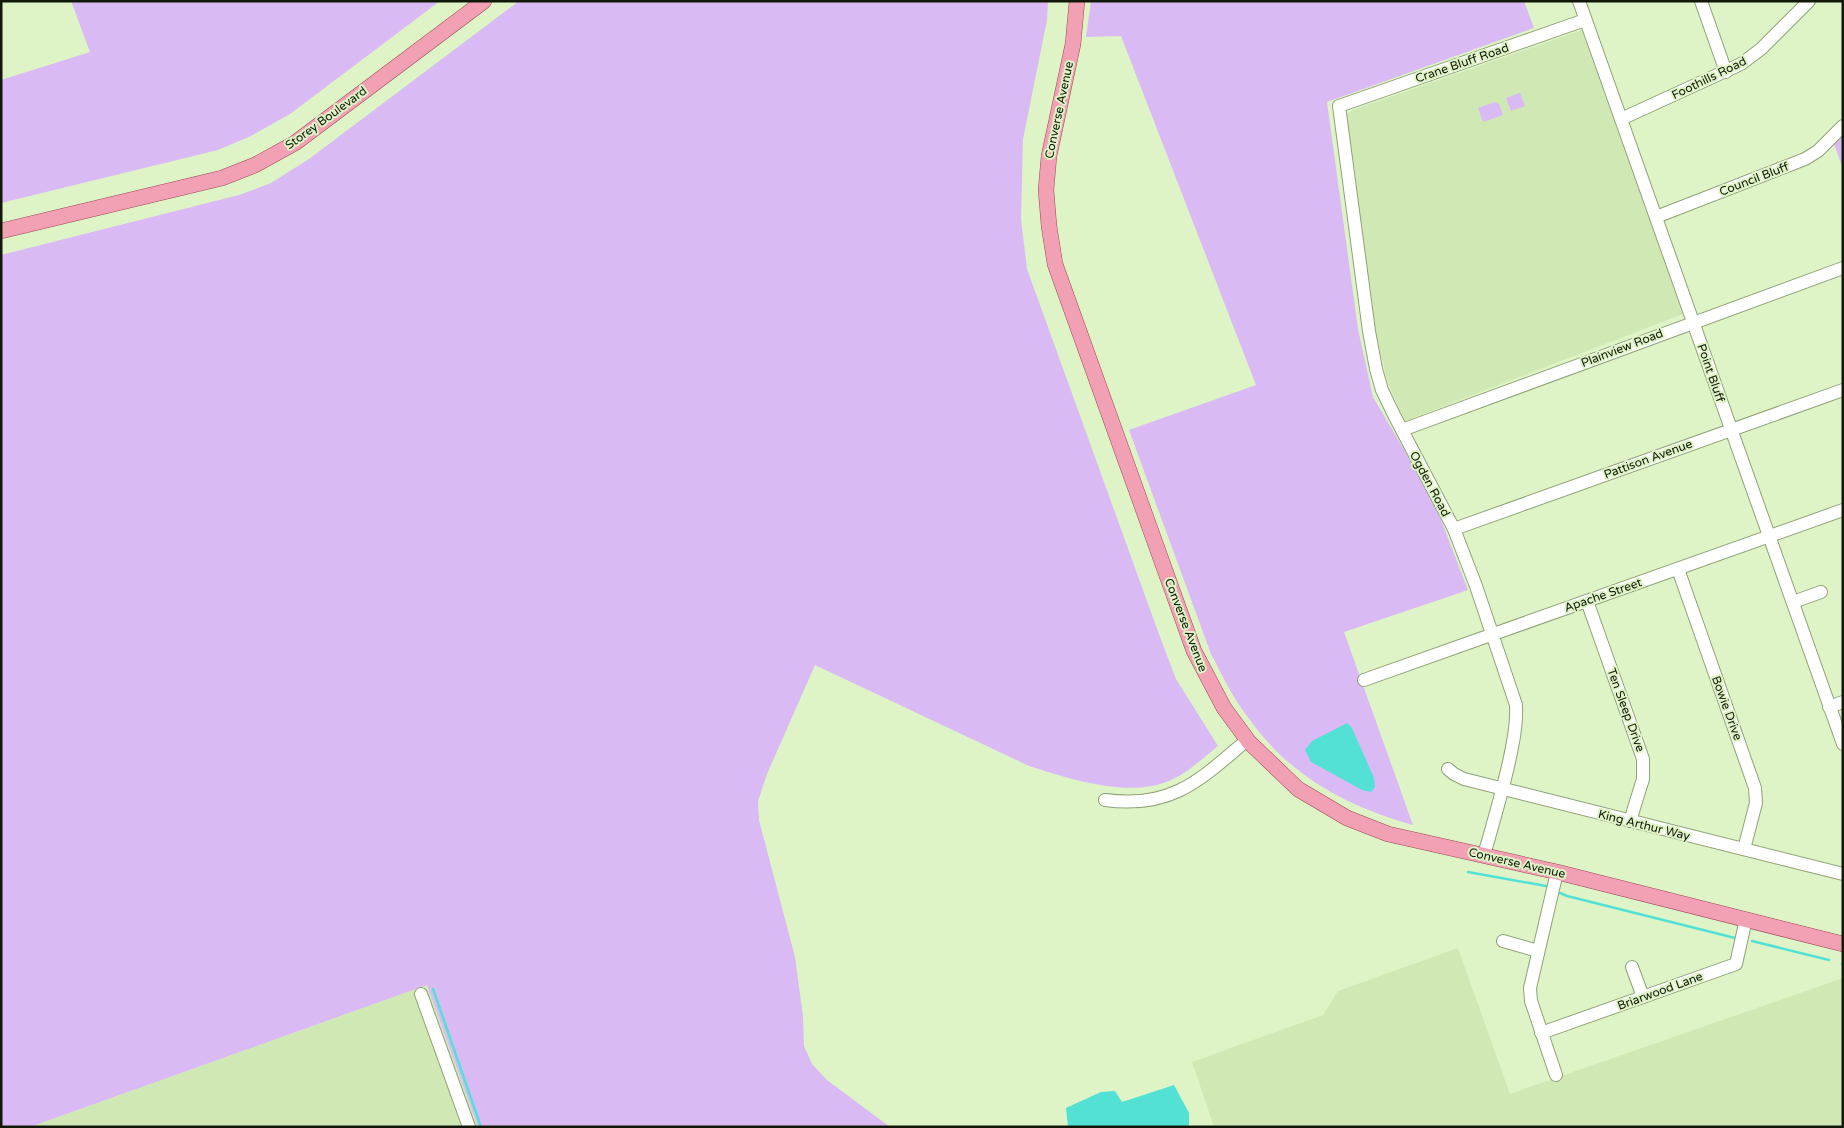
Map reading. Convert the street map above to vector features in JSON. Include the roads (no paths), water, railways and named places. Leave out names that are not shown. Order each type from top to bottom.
[{"type":"main road","name":"Storey Boulevard","points":[[1,231],[222,178],[255,165],[295,143],[484,1]]},
{"type":"main road","name":"Converse Avenue","points":[[1077,1],[1074,44],[1055,120],[1046,190],[1055,264],[1194,651],[1224,708],[1247,740],[1298,789],[1347,818],[1388,834],[1557,872],[1746,920],[1842,940]]},
{"type":"street","name":"Point Bluff","points":[[1579,1],[1843,744]]},
{"type":"street","points":[[1700,1],[1726,72]]},
{"type":"street","name":"Foothills Road","points":[[1621,119],[1741,64],[1761,49],[1809,1]]},
{"type":"street","name":"Crane Bluff Road","points":[[1339,106],[1585,20]]},
{"type":"street","name":"Ogden Road","points":[[1339,106],[1372,349],[1382,390],[1454,529],[1476,586],[1512,692],[1517,718],[1503,788],[1484,855]]},
{"type":"street","name":"Council Bluff","points":[[1656,217],[1805,159],[1818,150],[1843,126]]},
{"type":"street","name":"Plainview Road","points":[[1402,430],[1843,268]]},
{"type":"street","name":"Pattison Avenue","points":[[1454,529],[1843,390]]},
{"type":"street","name":"Apache Street","points":[[1364,680],[1843,510]]},
{"type":"street","name":"Bowie Drive","points":[[1678,569],[1755,788],[1756,803],[1744,849]]},
{"type":"street","points":[[1792,602],[1821,592]]},
{"type":"street","name":"Ten Sleep Drive","points":[[1587,601],[1643,759],[1643,780],[1630,821]]},
{"type":"street","points":[[1829,706],[1843,702]]},
{"type":"street","points":[[1105,800],[1131,802],[1157,799],[1171,794],[1208,774],[1247,740]]},
{"type":"street","name":"King Arthur Way","points":[[1448,769],[1464,779],[1843,874]]},
{"type":"street","points":[[1556,1075],[1531,1002],[1530,988],[1557,872]]},
{"type":"street","name":"Briarwood Lane","points":[[1541,1033],[1736,964],[1746,920]]},
{"type":"street","points":[[1503,940],[1538,951]]},
{"type":"street","points":[[1632,967],[1644,997]]},
{"type":"street","points":[[421,994],[469,1127]]},
{"type":"water","points":[[1347,723],[1352,728],[1374,778],[1375,787],[1371,792],[1362,790],[1311,762],[1305,750],[1312,741]]},
{"type":"water","points":[[1174,1085],[1189,1113],[1189,1125],[1187,1127],[1068,1127],[1066,1108],[1101,1092],[1115,1091],[1122,1102]]},
{"type":"waterway","points":[[1468,872],[1546,886]]},
{"type":"waterway","points":[[1560,893],[1735,938]]},
{"type":"waterway","points":[[1752,941],[1829,960]]},
{"type":"waterway","points":[[433,989],[481,1127]]}]
